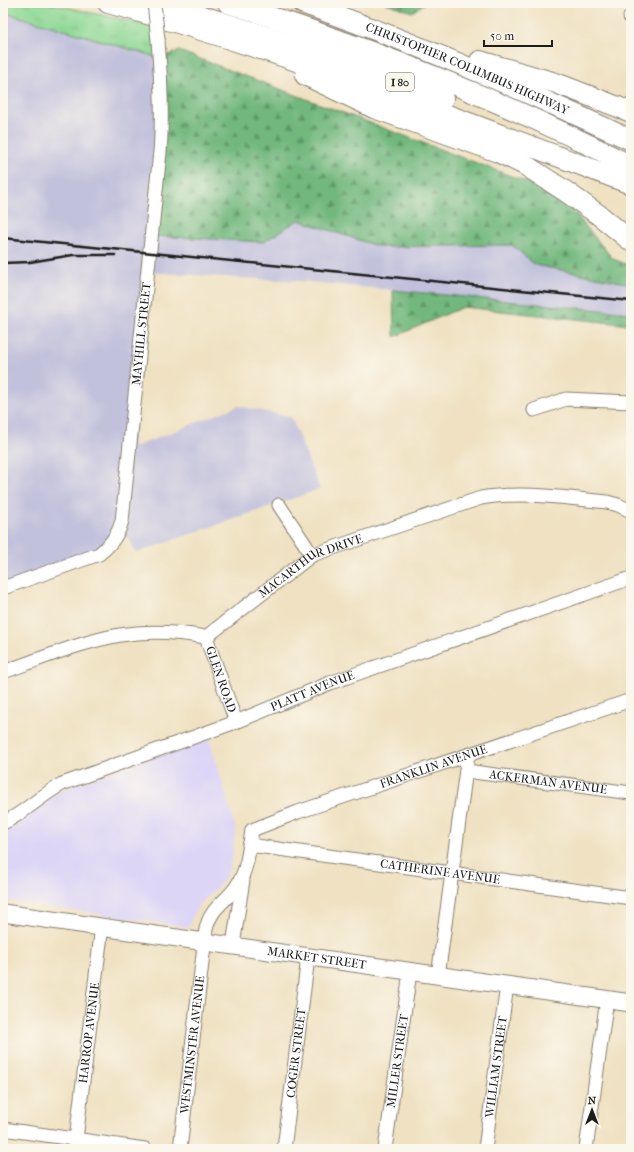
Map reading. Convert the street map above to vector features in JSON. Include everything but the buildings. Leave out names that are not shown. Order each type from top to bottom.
[{"type":"highway","points":[[108,3],[225,37],[330,73],[631,183]]},
{"type":"highway","name":"I 80","points":[[161,3],[279,39],[403,84],[524,133],[585,160],[631,183]]},
{"type":"highway","name":"CHRISTOPHER COLUMBUS HIGHWAY","points":[[228,3],[333,38],[449,83],[540,123],[631,166]]},
{"type":"highway","name":"CHRISTOPHER COLUMBUS HIGHWAY","points":[[302,3],[430,51],[544,100],[631,140]]},
{"type":"highway","points":[[381,32],[556,83],[631,112]]},
{"type":"highway","points":[[225,37],[253,54],[295,71],[374,108],[498,152],[525,165],[576,199],[631,241]]},
{"type":"main road","name":"MARKET STREET","points":[[3,913],[102,926],[438,976],[631,1002]]},
{"type":"street","name":"MAYHILL STREET","points":[[3,588],[99,554],[107,548],[114,539],[119,531],[122,521],[162,123],[162,93],[154,3]]},
{"type":"street","points":[[534,410],[566,399],[631,402]]},
{"type":"street","name":"MACARTHUR DRIVE","points":[[206,637],[312,555],[481,498],[497,495],[519,494],[607,502],[631,510]]},
{"type":"street","points":[[279,505],[312,555]]},
{"type":"street","name":"PLATT AVENUE","points":[[3,823],[62,784],[236,722],[330,683],[631,578]]},
{"type":"street","points":[[3,672],[98,640],[121,635],[145,632],[165,632],[206,637]]},
{"type":"street","name":"GLEN ROAD","points":[[206,637],[236,722]]},
{"type":"street","name":"FRANKLIN AVENUE","points":[[249,846],[252,830],[298,812],[631,700]]},
{"type":"street","points":[[438,976],[468,755]]},
{"type":"street","name":"ACKERMAN AVENUE","points":[[466,771],[631,793]]},
{"type":"street","points":[[233,945],[249,846]]},
{"type":"street","name":"CATHERINE AVENUE","points":[[249,846],[631,898]]},
{"type":"street","name":"WESTMINSTER AVENUE","points":[[180,1149],[207,926],[211,915],[217,906],[235,889],[245,868]]},
{"type":"street","name":"HARROP AVENUE","points":[[76,1139],[102,926]]},
{"type":"street","name":"COGER STREET","points":[[284,1149],[308,957]]},
{"type":"street","name":"MILLER STREET","points":[[385,1149],[410,972]]},
{"type":"street","name":"WILLIAM STREET","points":[[485,1149],[507,985]]},
{"type":"street","points":[[586,1149],[607,999]]},
{"type":"street","points":[[3,1129],[145,1149]]},
{"type":"shaded area","points":[[3,12],[160,58],[264,242],[298,220],[380,247],[512,245],[535,265],[631,284],[631,313],[299,281],[150,272],[132,448],[238,406],[291,417],[320,489],[136,553],[122,529],[102,553],[3,589]]},
{"type":"shaded area","points":[[209,738],[236,830],[230,867],[224,880],[198,906],[188,927],[3,900],[3,831],[14,827],[60,790]]},
{"type":"green space","points":[[3,3],[47,3],[157,27],[160,58],[3,12]]},
{"type":"green space","points":[[385,3],[425,3],[412,12]]},
{"type":"green space","points":[[179,51],[559,194],[613,259],[631,266],[631,284],[535,265],[512,245],[380,247],[298,220],[264,242],[154,236],[160,58]]},
{"type":"green space","points":[[393,290],[631,313],[631,325],[463,307],[394,337]]},
{"type":"railway","points":[[3,238],[631,301]]},
{"type":"railway","points":[[3,263],[30,262],[73,255],[115,255]]}]
